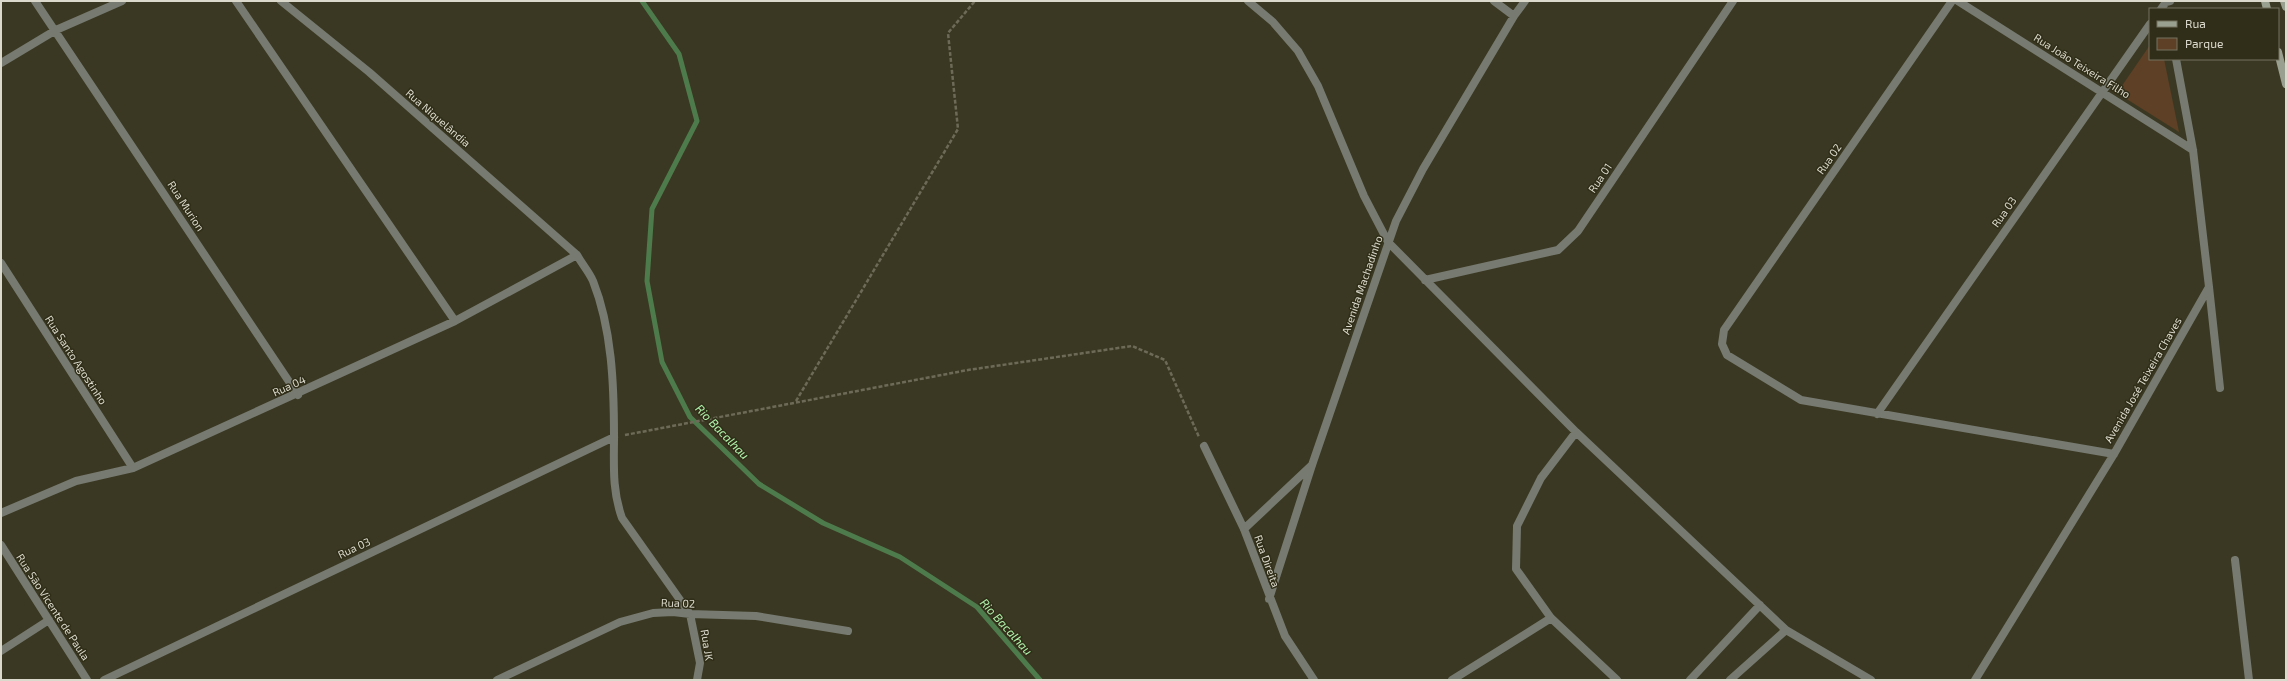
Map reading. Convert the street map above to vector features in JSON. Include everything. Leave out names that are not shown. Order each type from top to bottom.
[{"type":"street","name":"Rua Murion","points":[[35,1],[56,30],[298,395]]},
{"type":"street","points":[[1,63],[56,30],[122,1]]},
{"type":"street","points":[[236,1],[455,321]]},
{"type":"street","name":"Rua Niquelândia","points":[[281,1],[369,72],[577,255],[592,280],[606,323],[613,395],[613,477],[616,499],[622,518],[690,614]]},
{"type":"street","points":[[1248,1],[1273,22],[1298,51],[1318,86],[1364,196],[1388,242],[1576,432],[1786,630],[1871,680]]},
{"type":"street","points":[[1494,1],[1514,16]]},
{"type":"street","name":"Avenida Machadinho","points":[[1270,599],[1312,465],[1396,221],[1423,169],[1514,16],[1525,1]]},
{"type":"street","name":"Rua 01","points":[[1425,280],[1558,250],[1578,230],[1733,1]]},
{"type":"street","name":"Rua 02","points":[[1877,414],[1801,400],[1727,355],[1722,344],[1724,330],[1952,1]]},
{"type":"street","name":"Rua João Teixeira Filho","points":[[1958,1],[2193,150]]},
{"type":"street","points":[[2284,1],[2286,8]]},
{"type":"street","name":"Rua 03","points":[[1877,414],[2149,25]]},
{"type":"street","points":[[2279,56],[2286,84]]},
{"type":"street","points":[[2176,60],[2193,150],[2220,388]]},
{"type":"street","name":"Rua 04","points":[[1,513],[76,481],[133,468],[298,395],[455,321],[577,255]]},
{"type":"street","name":"Rua Santo Agostinho","points":[[1,263],[133,468]]},
{"type":"street","name":"Avenida José Teixeira Chaves","points":[[1975,680],[2114,454],[2209,287]]},
{"type":"street","points":[[1877,414],[2114,454]]},
{"type":"street","points":[[1576,432],[1541,478],[1517,526],[1516,569],[1551,618],[1617,680]]},
{"type":"street","name":"Rua 03","points":[[104,680],[614,437]]},
{"type":"street","name":"Rua Direita","points":[[1204,446],[1244,529],[1285,636],[1314,680]]},
{"type":"street","points":[[1244,529],[1312,465]]},
{"type":"street","name":"Rua São Vicente de Paula","points":[[1,545],[87,680]]},
{"type":"street","points":[[2235,560],[2249,680]]},
{"type":"street","points":[[1690,680],[1760,605]]},
{"type":"street","name":"Rua 02","points":[[497,680],[620,622],[653,613],[673,612],[756,616],[848,631]]},
{"type":"street","name":"Rua JK","points":[[690,614],[700,664],[697,680]]},
{"type":"street","points":[[1452,680],[1551,618]]},
{"type":"street","points":[[1,651],[49,620]]},
{"type":"street","points":[[1730,680],[1786,630]]},
{"type":"path","points":[[796,401],[958,129],[948,33],[975,1]]},
{"type":"path","points":[[614,437],[796,401],[968,370],[1132,346],[1165,360],[1204,446]]},
{"type":"green space","points":[[2149,46],[2149,60],[2164,60],[2179,132],[2117,93]]},
{"type":"waterway","name":"Rio Bacalhau","points":[[642,1],[679,54],[697,121],[652,209],[647,281],[662,362],[690,417],[759,484],[823,523],[900,557],[977,607],[1040,680]]}]
